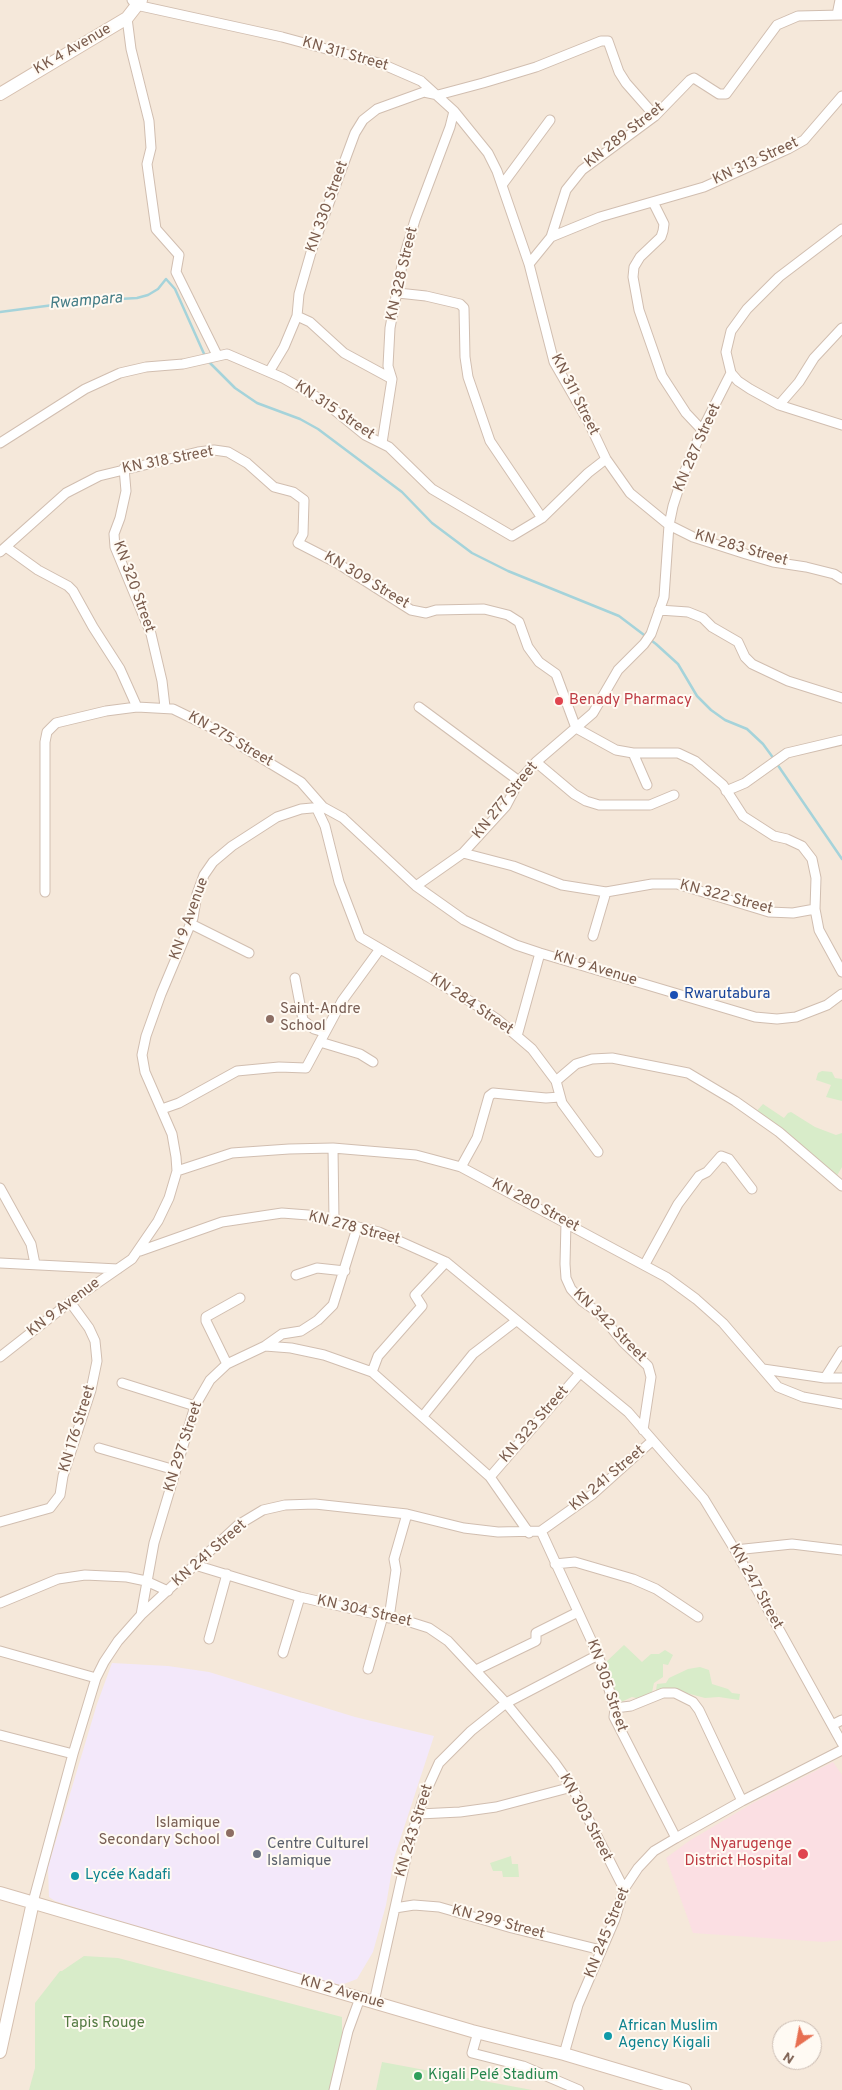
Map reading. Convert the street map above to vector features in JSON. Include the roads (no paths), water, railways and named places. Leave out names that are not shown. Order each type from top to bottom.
[{"type":"main road","name":"KK 4 Avenue","points":[[0,94],[127,18],[137,2]]},
{"type":"main road","name":"KN 2 Avenue","points":[[0,1892],[360,1998],[478,2032],[564,2054],[685,2090]]},
{"type":"main road","points":[[0,2052],[3,2019],[33,1902]]},
{"type":"street","points":[[840,0],[840,15]]},
{"type":"street","name":"KN 311 Street","points":[[137,2],[256,30],[382,64],[421,80],[438,95],[454,111],[488,153],[498,171],[529,264],[554,362],[588,420],[606,459],[630,492],[669,525]]},
{"type":"street","name":"KN 289 Street","points":[[551,237],[559,205],[572,180],[598,157],[655,116],[690,80],[694,78],[719,94],[726,94],[777,25],[784,20],[798,16],[840,15]]},
{"type":"street","points":[[127,18],[131,49],[149,121],[151,148],[147,164],[156,230],[179,255],[176,272],[217,355]]},
{"type":"street","name":"KN 330 Street","points":[[269,372],[284,347],[297,316],[299,294],[312,249],[355,133],[363,120],[377,109],[405,97],[424,92],[438,95],[536,67],[600,41],[608,41],[622,78],[655,116]]},
{"type":"street","name":"KN 313 Street","points":[[529,264],[551,237],[600,217],[704,187],[788,150],[804,140],[842,96]]},
{"type":"street","name":"KN 328 Street","points":[[382,443],[392,379],[388,366],[390,328],[407,246],[454,111]]},
{"type":"street","points":[[502,186],[550,120]]},
{"type":"street","points":[[653,202],[664,224],[661,237],[640,257],[634,267],[633,277],[639,310],[662,376],[686,413],[702,430]]},
{"type":"street","points":[[842,229],[779,277],[747,309],[731,331],[726,352],[731,373],[738,381],[750,389],[779,405],[842,425]]},
{"type":"street","points":[[398,293],[426,296],[460,304],[464,308],[465,357],[468,377],[490,441],[542,518]]},
{"type":"street","points":[[297,316],[310,322],[344,353],[392,379]]},
{"type":"street","points":[[779,405],[799,382],[814,358],[842,328]]},
{"type":"street","name":"KN 315 Street","points":[[0,443],[85,390],[120,373],[146,367],[184,364],[217,355],[234,356],[309,391],[334,408],[365,435],[382,443],[400,456],[432,489],[512,536],[542,518],[588,473],[606,459]]},
{"type":"street","name":"KN 287 Street","points":[[669,525],[682,478],[702,430],[731,373]]},
{"type":"street","name":"KN 318 Street","points":[[3,549],[66,493],[99,476],[124,468],[214,450],[228,452],[247,463],[274,487],[293,492],[304,500],[304,527],[298,543]]},
{"type":"street","name":"KN 320 Street","points":[[124,468],[126,491],[114,534],[115,547],[151,634],[162,681],[165,707]]},
{"type":"street","name":"KN 283 Street","points":[[669,525],[693,537],[746,554],[773,562],[806,567],[842,579]]},
{"type":"street","name":"KN 277 Street","points":[[416,886],[463,854],[506,806],[519,781],[536,762],[593,713],[618,670],[644,644],[651,634],[664,597],[669,525]]},
{"type":"street","name":"KN 309 Street","points":[[298,543],[337,564],[412,610],[426,613],[436,610],[484,609],[508,615],[519,622],[528,647],[539,662],[556,674],[576,728]]},
{"type":"street","points":[[3,549],[68,586],[73,591],[120,669],[137,707]]},
{"type":"street","points":[[659,610],[688,612],[703,618],[712,627],[738,642],[745,657],[752,664],[788,681],[842,698]]},
{"type":"street","points":[[419,706],[519,781]]},
{"type":"street","name":"KN 275 Street","points":[[45,892],[45,742],[48,732],[56,724],[106,711],[137,707],[165,707],[187,714],[301,782],[320,807]]},
{"type":"street","points":[[576,728],[616,750],[634,754],[678,753],[695,761],[723,785],[743,816],[774,836],[787,839],[802,846],[812,860],[816,878],[815,909],[818,930],[842,972]]},
{"type":"street","points":[[726,791],[745,783],[787,753],[842,740]]},
{"type":"street","points":[[634,754],[646,785]]},
{"type":"street","points":[[536,762],[574,794],[586,801],[599,805],[650,805],[674,795]]},
{"type":"street","name":"KN 9 Avenue","points":[[0,1357],[70,1302],[118,1269],[140,1251],[158,1222],[177,1171],[172,1134],[145,1072],[142,1055],[161,994],[191,924],[197,894],[204,875],[213,862],[232,846],[277,817],[301,808],[320,807],[343,818],[416,886],[464,920],[516,945],[755,1017],[776,1019],[796,1017],[826,1005],[842,994]]},
{"type":"street","name":"KN 284 Street","points":[[320,807],[339,882],[360,937],[452,989],[497,1019],[532,1049],[556,1081]]},
{"type":"street","name":"KN 322 Street","points":[[463,854],[514,866],[562,885],[606,892],[652,884],[677,884],[769,912],[793,913],[815,909]]},
{"type":"street","points":[[593,936],[606,892]]},
{"type":"street","points":[[191,924],[249,953]]},
{"type":"street","points":[[162,1109],[179,1103],[237,1071],[279,1067],[306,1068],[342,1001],[380,949]]},
{"type":"street","points":[[517,1036],[540,952]]},
{"type":"street","points":[[295,978],[303,1020],[314,1029],[324,1032]]},
{"type":"street","points":[[320,1042],[360,1054],[373,1062]]},
{"type":"street","points":[[598,1152],[562,1103],[556,1081],[579,1062],[612,1058],[688,1073],[735,1101],[779,1132],[842,1186]]},
{"type":"street","points":[[461,1167],[477,1138],[489,1096],[493,1093],[546,1098],[560,1096]]},
{"type":"street","points":[[332,1148],[334,1221]]},
{"type":"street","name":"KN 280 Street","points":[[177,1171],[215,1157],[241,1152],[332,1148],[416,1155],[461,1167],[645,1264],[696,1299],[723,1323],[778,1387],[802,1397],[842,1404]]},
{"type":"street","points":[[645,1264],[678,1204],[698,1176],[707,1172],[721,1156],[728,1159],[752,1189]]},
{"type":"street","points":[[0,1188],[31,1244],[35,1264]]},
{"type":"street","name":"KN 278 Street","points":[[140,1251],[222,1222],[260,1215],[288,1213],[334,1221],[378,1232],[409,1244],[446,1262],[496,1302],[516,1322],[628,1412],[652,1442]]},
{"type":"street","name":"KN 342 Street","points":[[566,1222],[565,1264],[566,1278],[570,1288],[582,1301],[599,1313],[623,1342],[648,1366],[651,1377],[643,1430]]},
{"type":"street","points":[[265,1346],[282,1334],[301,1331],[318,1320],[334,1305],[345,1272],[356,1228]]},
{"type":"street","points":[[372,1372],[378,1356],[422,1306],[415,1295],[446,1262]]},
{"type":"street","points":[[0,1263],[118,1269]]},
{"type":"street","points":[[296,1275],[317,1268],[345,1272]]},
{"type":"street","points":[[227,1364],[206,1321],[206,1316],[240,1298]]},
{"type":"street","name":"KN 176 Street","points":[[0,1522],[50,1508],[57,1502],[60,1495],[63,1476],[91,1390],[97,1361],[94,1341],[88,1328],[70,1302]]},
{"type":"street","points":[[422,1416],[472,1354],[516,1322]]},
{"type":"street","name":"KN 297 Street","points":[[141,1615],[156,1534],[195,1406],[210,1380],[227,1364],[265,1346],[291,1348],[324,1355],[372,1372],[490,1477],[528,1532]]},
{"type":"street","points":[[825,1378],[842,1351]]},
{"type":"street","points":[[763,1369],[825,1378],[842,1378]]},
{"type":"street","name":"KN 323 Street","points":[[490,1477],[580,1373]]},
{"type":"street","points":[[122,1383],[195,1406]]},
{"type":"street","name":"KN 241 Street","points":[[33,1902],[73,1754],[96,1678],[118,1641],[141,1615],[238,1525],[263,1510],[285,1505],[340,1506],[407,1514],[464,1528],[528,1532],[541,1531],[593,1494],[652,1442]]},
{"type":"street","name":"KN 247 Street","points":[[652,1442],[704,1499],[735,1550],[842,1743]]},
{"type":"street","points":[[99,1448],[176,1470]]},
{"type":"street","points":[[368,1669],[386,1617],[396,1570],[394,1559],[407,1514]]},
{"type":"street","name":"KN 305 Street","points":[[541,1531],[598,1655],[615,1708],[614,1717],[676,1838]]},
{"type":"street","points":[[735,1550],[792,1544],[842,1550]]},
{"type":"street","points":[[556,1564],[575,1562],[632,1579],[656,1589],[698,1617]]},
{"type":"street","name":"KN 304 Street","points":[[195,1565],[300,1597],[429,1628],[448,1641],[506,1703]]},
{"type":"street","points":[[0,1602],[58,1579],[106,1574],[146,1581],[168,1590]]},
{"type":"street","points":[[209,1639],[227,1574]]},
{"type":"street","points":[[283,1653],[300,1597]]},
{"type":"street","points":[[476,1670],[536,1641],[536,1633],[578,1612]]},
{"type":"street","points":[[0,1651],[96,1678]]},
{"type":"street","name":"KN 243 Street","points":[[374,2002],[419,1814],[424,1796],[439,1763],[470,1731],[506,1703],[598,1655]]},
{"type":"street","points":[[615,1708],[631,1706],[663,1693],[675,1693],[693,1702],[699,1710],[742,1801]]},
{"type":"street","name":"KN 303 Street","points":[[506,1703],[537,1738],[572,1787],[624,1889]]},
{"type":"street","points":[[832,1725],[842,1720]]},
{"type":"street","points":[[0,1735],[73,1754]]},
{"type":"street","name":"KN 245 Street","points":[[564,2054],[578,2005],[616,1919],[624,1889],[638,1868],[654,1851],[676,1838],[742,1801],[842,1750]]},
{"type":"street","points":[[419,1814],[451,1813],[496,1807],[572,1787]]},
{"type":"street","name":"KN 299 Street","points":[[395,1908],[414,1905],[439,1907],[601,1950]]},
{"type":"street","points":[[334,2090],[348,2031],[360,1998]]},
{"type":"street","points":[[478,2032],[472,2054],[523,2066],[579,2090]]},
{"type":"waterway","name":"Rwampara","points":[[0,312],[84,301],[137,298],[148,295],[158,289],[166,279],[175,289],[205,356]]},
{"type":"waterway","points":[[208,361],[235,388],[257,403],[300,419],[318,429],[402,492],[432,523],[472,553],[508,571],[619,616],[656,644],[678,664],[697,696],[711,710],[725,720],[747,729],[763,744],[774,759]]},
{"type":"waterway","points":[[777,764],[842,859]]},
{"type":"place","name":"Benady Pharmacy","points":[[559,701]]},
{"type":"place","name":"Rwarutabura","points":[[674,995]]},
{"type":"place","name":"Saint-Andre School","points":[[270,1019]]},
{"type":"place","name":"Islamique Secondary School","points":[[230,1833]]},
{"type":"place","name":"Centre Culturel Islamique","points":[[257,1854]]},
{"type":"place","name":"Nyarugenge District Hospital","points":[[803,1854]]},
{"type":"place","name":"Lycée Kadafi","points":[[75,1876]]},
{"type":"place","name":"African Muslim Agency Kigali","points":[[608,2036]]},
{"type":"place","name":"Kigali Pelé Stadium","points":[[418,2076]]},
{"type":"park label","name":"Tapis Rouge","points":[[104,2024]]}]
